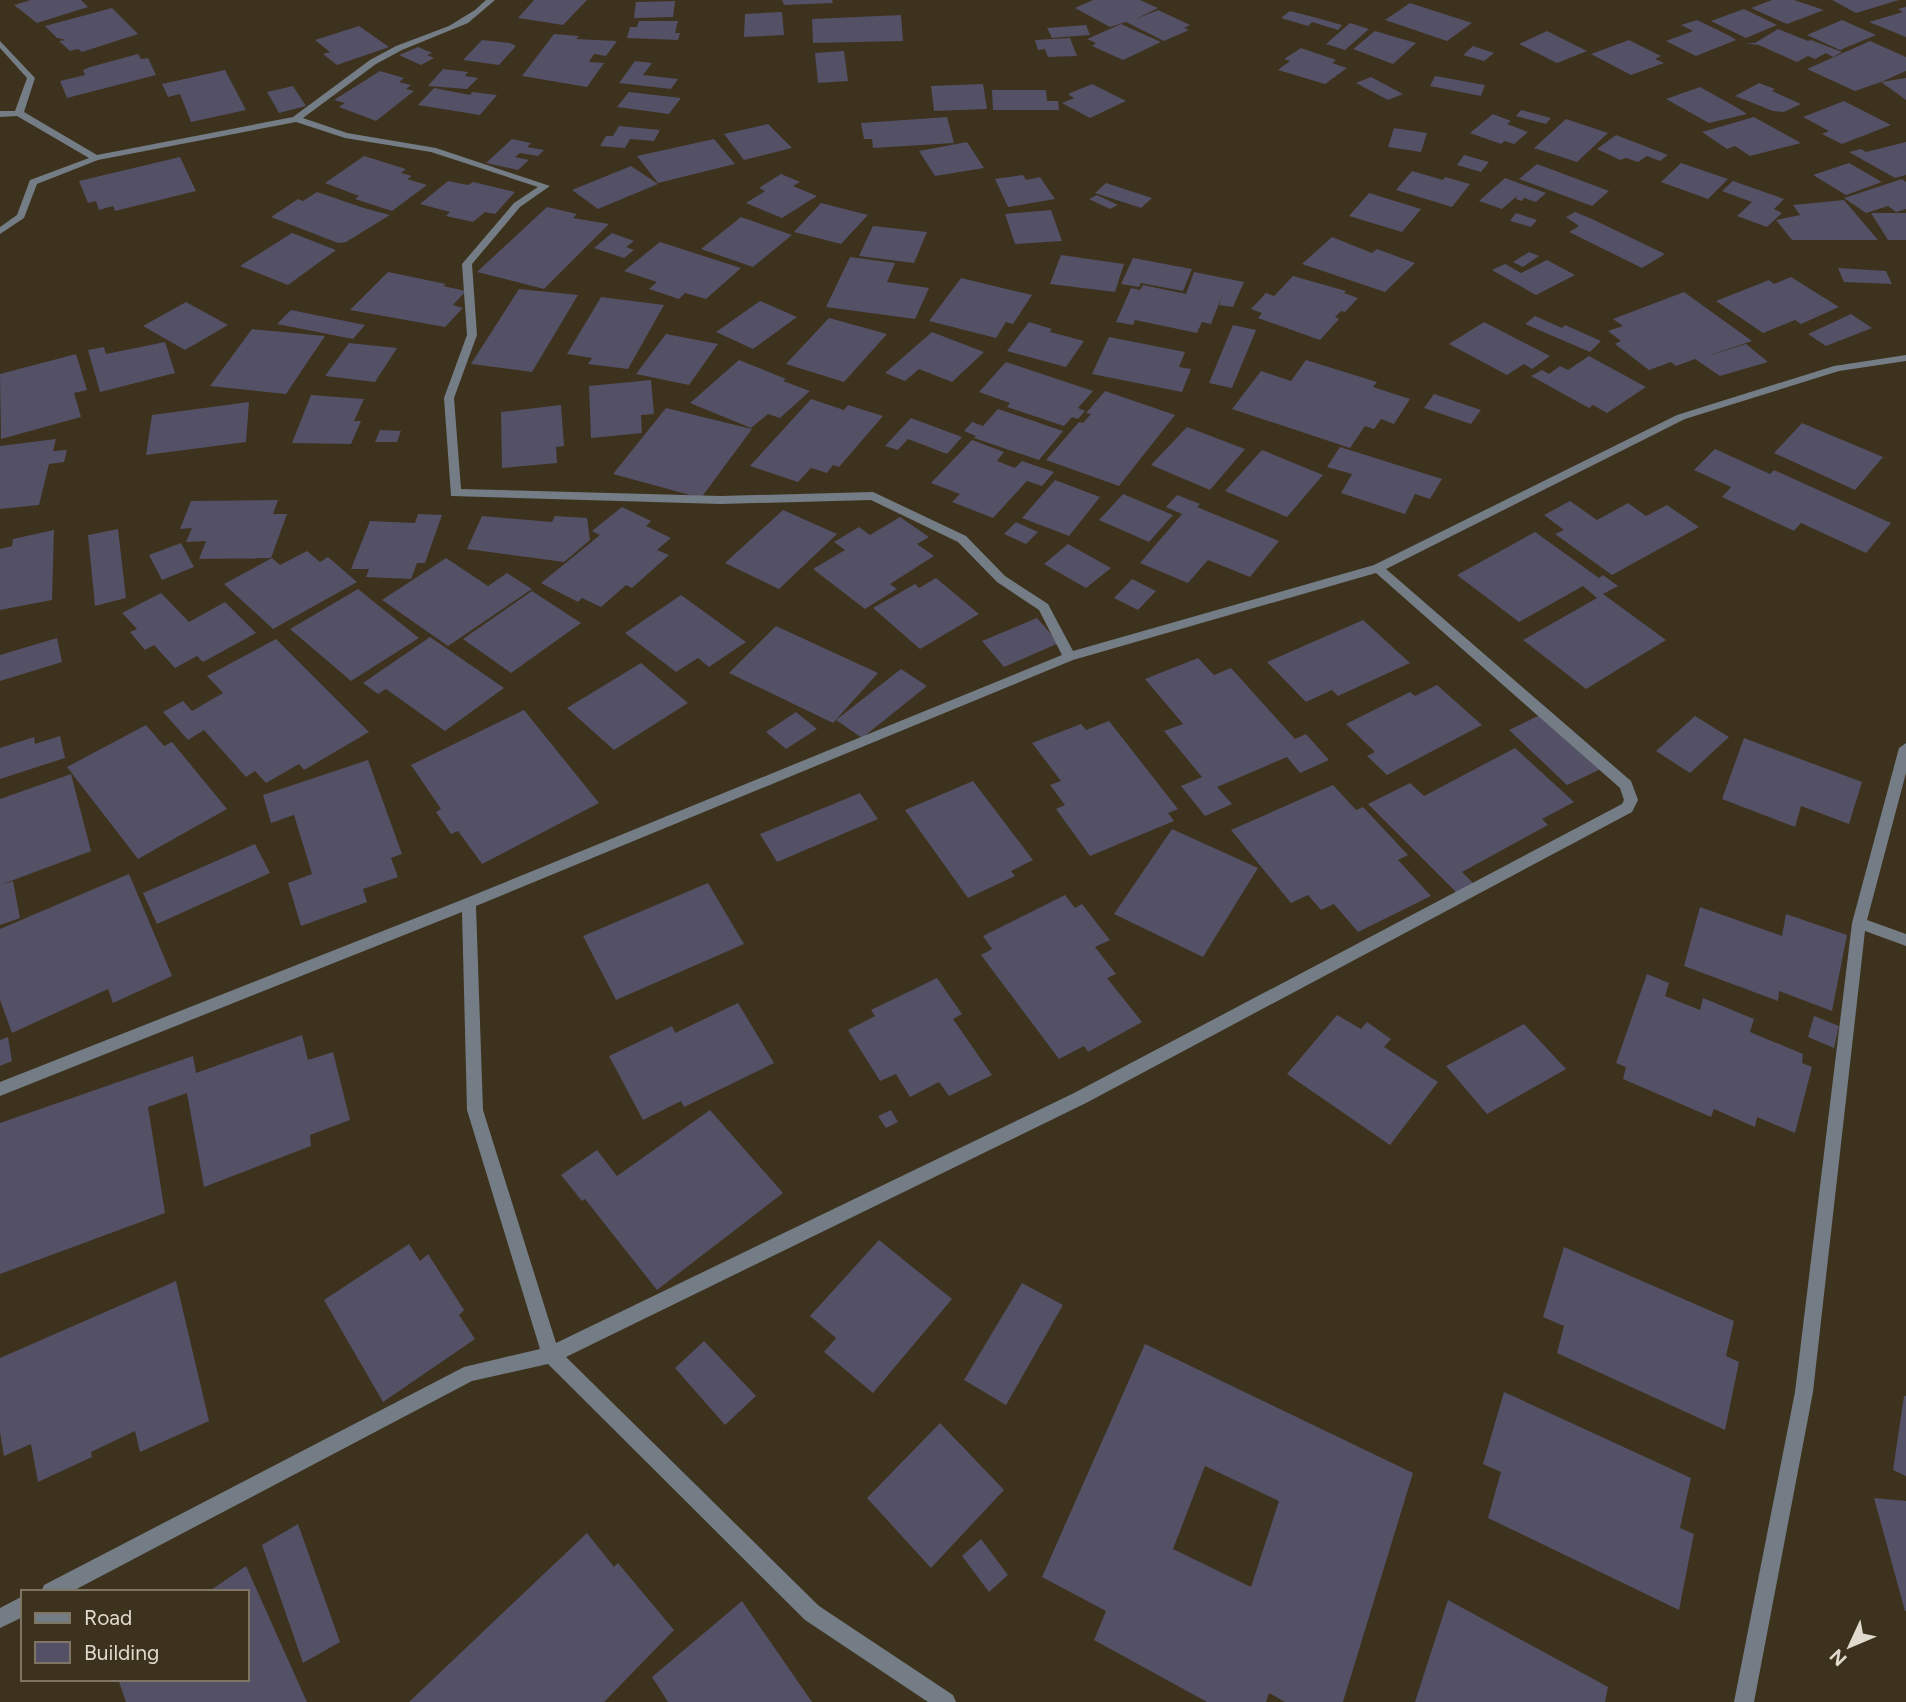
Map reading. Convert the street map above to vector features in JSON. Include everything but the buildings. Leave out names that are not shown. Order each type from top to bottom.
[{"type":"street","points":[[0,231],[22,216],[33,181],[96,158],[296,119],[388,53],[450,31],[477,15],[491,0]]},
{"type":"street","points":[[0,43],[31,78],[19,113]]},
{"type":"street","points":[[0,114],[19,113],[96,158]]},
{"type":"street","points":[[296,119],[345,135],[433,150],[545,186],[517,205],[467,264],[472,335],[449,398],[455,493],[721,500],[873,496],[962,539],[1001,579],[1044,607],[1069,657]]},
{"type":"street","points":[[0,1089],[469,903],[1069,657],[1378,568],[1681,417],[1838,368],[1906,358]]},
{"type":"street","points":[[55,1590],[470,1373],[551,1355],[1080,1098],[1626,808],[1631,800],[1626,785],[1378,568]]},
{"type":"street","points":[[1744,1702],[1804,1392],[1858,923],[1906,748]]},
{"type":"street","points":[[469,903],[475,1110],[551,1355],[812,1613],[946,1702]]},
{"type":"street","points":[[1858,923],[1906,940]]},
{"type":"street","points":[[0,1618],[21,1607]]}]
